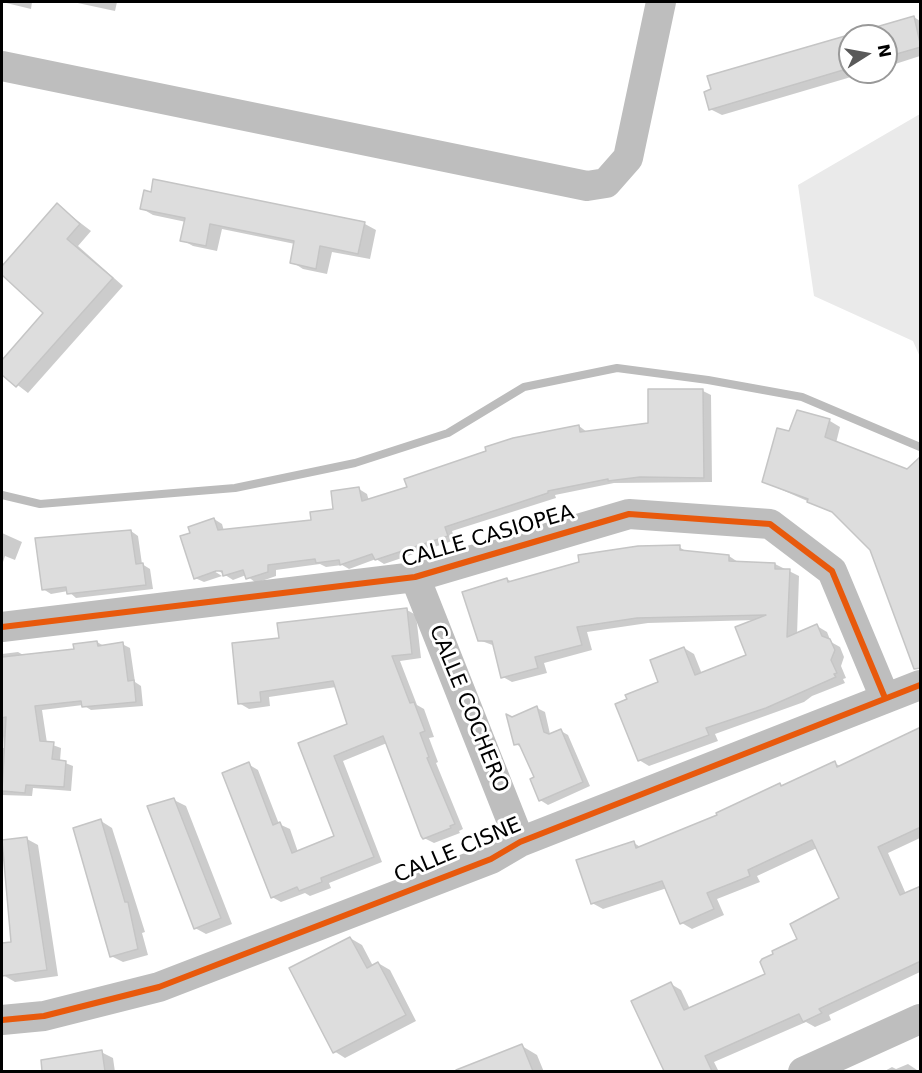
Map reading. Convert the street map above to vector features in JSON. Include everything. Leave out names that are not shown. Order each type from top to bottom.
[{"type":"street","points":[[2,66],[587,186],[606,183],[628,158],[661,2]]},
{"type":"street","name":"CALLE CASIOPEA","points":[[2,627],[415,577],[629,514],[770,524],[832,571],[885,698]]},
{"type":"street","name":"CALLE COCHERO","points":[[415,577],[520,842]]},
{"type":"street","name":"CALLE CISNE","points":[[2,1020],[44,1016],[159,987],[491,860],[520,842],[921,685]]},
{"type":"street","points":[[803,1071],[921,1019]]},
{"type":"shaded area","points":[[920,114],[920,357],[913,341],[814,296],[798,185]]},
{"type":"building","points":[[914,16],[921,47],[898,54],[898,24],[886,24]]},
{"type":"building","points":[[838,38],[838,72],[709,110],[704,92],[711,89],[707,76]]},
{"type":"building","points":[[153,179],[365,222],[358,254],[320,246],[316,269],[290,263],[294,241],[210,224],[206,246],[180,241],[185,218],[140,209],[144,190],[151,192]]},
{"type":"building","points":[[57,203],[80,224],[67,239],[113,278],[16,387],[2,375],[2,360],[43,313],[2,275],[2,266]]},
{"type":"building","points":[[648,389],[703,389],[704,478],[640,477],[608,481],[608,479],[548,491],[548,493],[445,527],[448,536],[375,560],[372,554],[340,565],[339,560],[316,563],[315,559],[268,565],[268,572],[246,579],[243,570],[223,576],[222,571],[216,571],[194,579],[180,536],[190,533],[188,527],[214,518],[218,530],[311,520],[310,512],[333,509],[331,491],[359,487],[362,501],[407,487],[404,479],[486,451],[485,447],[513,438],[579,425],[580,432],[648,423]]},
{"type":"building","points":[[797,410],[830,419],[825,437],[907,469],[921,456],[921,668],[914,669],[870,550],[832,512],[807,502],[808,499],[762,482],[777,428],[789,431]]},
{"type":"building","points":[[131,530],[136,564],[143,563],[146,585],[67,594],[66,587],[42,590],[35,538]]},
{"type":"building","points":[[680,545],[680,550],[729,555],[729,561],[775,563],[775,569],[790,569],[787,637],[817,624],[822,636],[830,639],[835,650],[831,660],[837,673],[834,674],[836,677],[766,708],[706,728],[709,735],[638,761],[615,704],[627,699],[625,695],[658,682],[650,660],[684,647],[695,675],[746,655],[735,627],[766,615],[637,618],[577,627],[582,645],[535,657],[538,668],[501,678],[492,641],[478,641],[462,592],[507,578],[508,582],[579,562],[578,555],[638,546]]},
{"type":"building","points":[[407,608],[412,654],[392,656],[410,703],[414,702],[425,731],[420,733],[429,757],[427,758],[455,824],[450,826],[451,828],[423,839],[383,736],[334,756],[374,857],[321,878],[322,882],[299,891],[297,887],[271,898],[222,773],[249,762],[273,825],[280,822],[292,853],[334,836],[298,743],[347,724],[333,681],[260,692],[261,702],[238,704],[232,643],[279,638],[277,623]]},
{"type":"building","points":[[97,641],[98,646],[123,642],[128,681],[134,680],[136,702],[82,707],[81,701],[35,706],[40,741],[54,742],[52,759],[66,761],[64,787],[26,785],[25,793],[2,791],[6,717],[2,718],[2,657],[74,649],[73,644]]},
{"type":"building","points":[[537,706],[544,732],[549,734],[561,729],[583,782],[539,801],[530,779],[534,777],[519,744],[514,745],[506,714],[512,717]]},
{"type":"building","points":[[921,727],[921,827],[878,847],[900,895],[921,886],[921,961],[819,1009],[822,1013],[803,1022],[799,1014],[705,1056],[712,1071],[664,1071],[631,1001],[671,982],[684,1010],[765,974],[760,962],[762,959],[773,954],[772,951],[797,939],[790,924],[839,898],[812,840],[748,870],[750,876],[707,893],[714,909],[680,924],[662,881],[591,904],[576,860],[634,841],[636,848],[717,815],[716,813],[780,783],[781,786],[835,761],[837,767]]},
{"type":"building","points":[[174,798],[221,918],[194,929],[147,806]]},
{"type":"building","points":[[101,819],[125,902],[128,902],[138,949],[110,957],[73,828]]},
{"type":"building","points":[[27,837],[47,970],[2,976],[2,943],[11,942],[2,840]]},
{"type":"building","points":[[350,937],[367,968],[378,962],[406,1015],[333,1053],[289,968]]},
{"type":"building","points":[[522,1044],[533,1071],[456,1070]]},
{"type":"building","points":[[102,1050],[105,1071],[42,1071],[41,1060]]},
{"type":"waterway","points":[[2,495],[40,504],[235,488],[355,463],[448,433],[524,387],[617,368],[708,380],[802,397],[920,447]]},
{"type":"cycle path","points":[[2,627],[415,577],[629,514],[770,524],[832,571],[885,698]]},
{"type":"cycle path","points":[[2,1020],[44,1016],[159,987],[491,859],[520,842],[920,685]]}]
